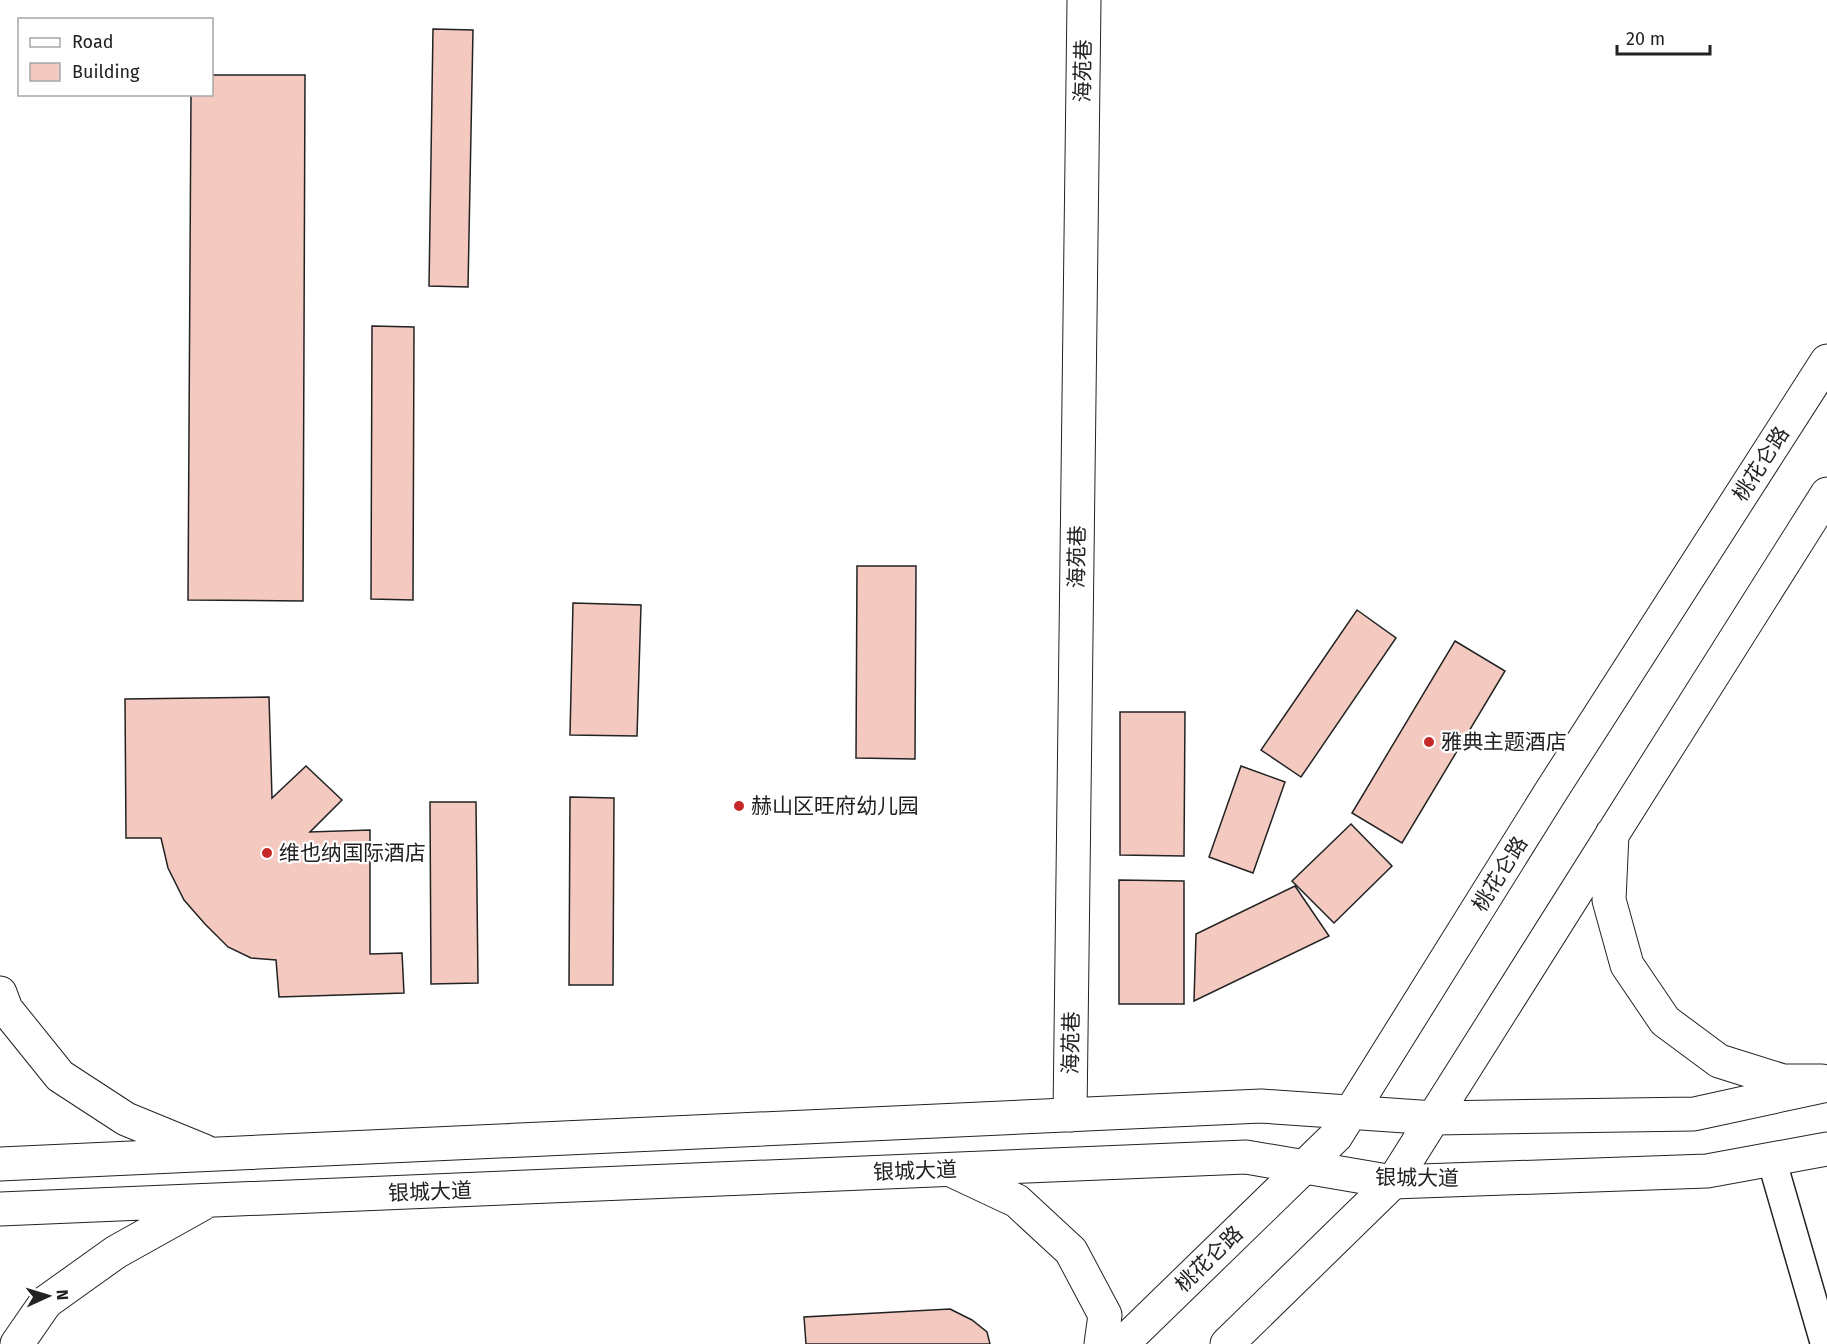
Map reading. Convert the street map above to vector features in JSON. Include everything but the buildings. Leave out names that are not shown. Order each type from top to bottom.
[{"type":"main road","name":"海苑巷","points":[[1070,1115],[1084,0]]},
{"type":"main road","name":"桃花仑路","points":[[1122,1344],[1336,1136],[1557,783],[1827,361]]},
{"type":"main road","points":[[1227,1344],[1393,1182],[1827,494]]},
{"type":"main road","points":[[1612,833],[1609,900],[1627,965],[1665,1020],[1719,1061],[1783,1081],[1827,1081]]},
{"type":"main road","points":[[0,993],[6,1009],[60,1076],[126,1119],[211,1154]]},
{"type":"main road","points":[[0,1164],[1261,1106],[1434,1118],[1694,1114],[1827,1085]]},
{"type":"main road","name":"银城大道","points":[[0,1209],[1246,1157],[1393,1182],[1707,1171],[1772,1161],[1827,1149]]},
{"type":"main road","points":[[951,1170],[1017,1201],[1071,1251],[1106,1315],[1101,1344]]},
{"type":"main road","points":[[17,1344],[46,1302],[116,1252],[207,1201]]},
{"type":"street","points":[[1772,1161],[1825,1344]]},
{"type":"place","name":"雅典主题酒店","points":[[1429,742]]},
{"type":"place","name":"赫山区旺府幼儿园","points":[[739,806]]},
{"type":"place","name":"维也纳国际酒店","points":[[267,853]]}]
